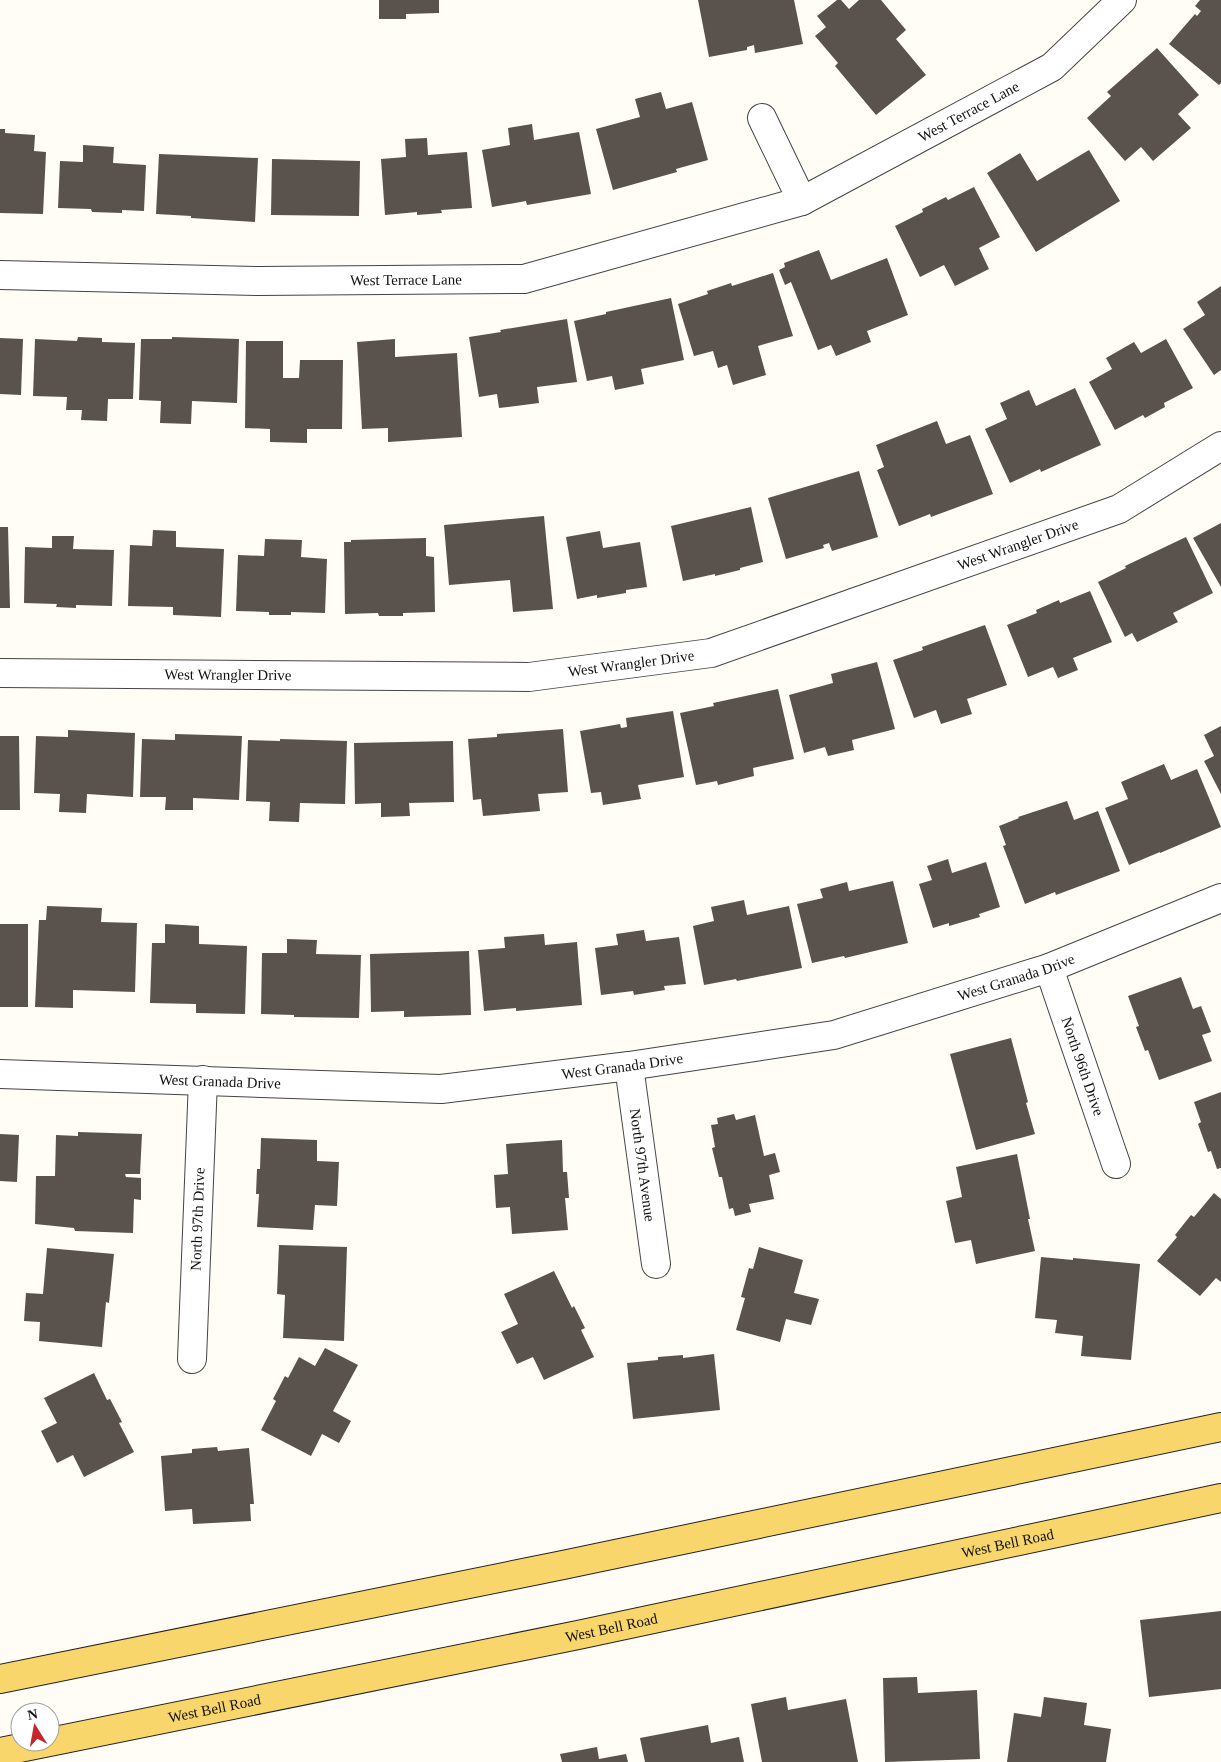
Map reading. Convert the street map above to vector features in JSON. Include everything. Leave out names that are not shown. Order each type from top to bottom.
[{"type":"main road","points":[[0,1679],[563,1565],[1221,1427]]},
{"type":"main road","name":"West Bell Road","points":[[0,1752],[578,1635],[1221,1498]]},
{"type":"street","name":"West Terrace Lane","points":[[0,275],[258,281],[524,279],[802,201],[1052,67],[1122,0]]},
{"type":"street","points":[[762,118],[802,201]]},
{"type":"street","name":"West Wrangler Drive","points":[[0,673],[529,677],[711,653],[1119,510],[1221,446]]},
{"type":"street","name":"West Granada Drive","points":[[0,1074],[441,1089],[629,1066],[834,1035],[1049,968],[1221,898]]},
{"type":"street","name":"North 96th Drive","points":[[1049,968],[1116,1164]]},
{"type":"street","name":"North 97th Avenue","points":[[629,1066],[656,1264]]},
{"type":"street","name":"North 97th Drive","points":[[192,1359],[203,1080]]},
{"type":"building","points":[[379,0],[439,0],[439,13],[406,14],[406,19],[379,19]]},
{"type":"building","points":[[698,0],[794,0],[803,44],[755,53],[754,45],[747,47],[747,50],[709,57]]},
{"type":"building","points":[[837,0],[841,0],[849,9],[859,0],[881,0],[906,30],[896,39],[926,75],[876,115],[835,66],[838,63],[815,36],[826,27],[817,16]]},
{"type":"building","points":[[1200,0],[1221,0],[1221,83],[1219,85],[1169,44],[1195,14],[1197,16],[1201,11],[1195,6]]},
{"type":"building","points":[[1157,48],[1199,95],[1178,114],[1191,128],[1153,161],[1141,147],[1125,161],[1087,118],[1111,96],[1107,92]]},
{"type":"building","points":[[661,92],[666,109],[692,102],[708,160],[676,169],[677,172],[613,190],[596,129],[640,117],[635,99]]},
{"type":"building","points":[[532,124],[534,140],[579,132],[591,194],[527,205],[526,201],[492,207],[482,150],[510,145],[508,128]]},
{"type":"building","points":[[0,129],[5,129],[5,133],[35,135],[34,151],[46,152],[43,214],[0,213]]},
{"type":"building","points":[[427,138],[428,155],[467,152],[472,208],[441,210],[442,213],[417,215],[417,212],[385,215],[381,159],[406,157],[405,139]]},
{"type":"building","points":[[83,145],[114,147],[113,163],[146,165],[144,211],[122,210],[122,213],[92,212],[91,209],[58,208],[60,161],[83,162]]},
{"type":"building","points":[[1089,150],[1120,201],[1036,252],[987,173],[1020,153],[1037,181]]},
{"type":"building","points":[[159,154],[258,158],[255,222],[156,214]]},
{"type":"building","points":[[272,159],[360,161],[359,216],[271,215]]},
{"type":"building","points":[[974,187],[1000,237],[979,248],[989,269],[955,286],[944,265],[920,277],[895,226],[923,212],[922,209],[946,197],[948,200]]},
{"type":"building","points":[[819,250],[831,280],[887,258],[908,315],[867,331],[871,342],[836,356],[831,345],[818,350],[791,282],[785,285],[779,270],[785,267],[784,263]]},
{"type":"building","points":[[773,273],[793,336],[758,346],[766,375],[733,385],[727,365],[718,368],[713,351],[694,356],[678,304],[708,294],[707,291],[731,283],[732,286]]},
{"type":"building","points":[[1221,286],[1221,370],[1214,375],[1183,329],[1205,315],[1197,302]]},
{"type":"building","points":[[671,298],[684,360],[641,369],[644,384],[615,390],[612,376],[587,381],[574,321]]},
{"type":"building","points":[[567,319],[577,382],[537,387],[539,403],[499,408],[497,394],[479,397],[469,337]]},
{"type":"building","points":[[78,337],[102,338],[102,342],[135,343],[133,399],[108,399],[107,421],[81,420],[82,410],[66,410],[67,397],[33,396],[35,339],[77,341]]},
{"type":"building","points":[[172,337],[239,339],[237,403],[192,401],[191,424],[160,423],[161,401],[139,400],[141,339],[172,339]]},
{"type":"building","points":[[0,338],[23,339],[21,395],[0,394]]},
{"type":"building","points":[[395,339],[395,357],[457,353],[462,437],[388,442],[388,428],[362,429],[357,342]]},
{"type":"building","points":[[1166,339],[1193,388],[1164,403],[1165,407],[1145,418],[1143,415],[1115,430],[1089,382],[1112,369],[1106,358],[1134,342],[1141,353]]},
{"type":"building","points":[[246,341],[283,341],[283,378],[299,378],[300,360],[343,360],[342,429],[307,429],[307,443],[270,442],[270,429],[245,428]]},
{"type":"building","points":[[1075,388],[1101,445],[1041,472],[1040,469],[1010,483],[985,429],[1007,419],[1000,403],[1029,390],[1036,406]]},
{"type":"building","points":[[937,421],[946,444],[970,435],[993,494],[931,517],[930,514],[899,526],[877,470],[884,467],[876,445]]},
{"type":"building","points":[[859,471],[878,537],[832,551],[829,543],[823,545],[824,548],[786,559],[768,498]]},
{"type":"building","points":[[751,507],[763,562],[715,576],[715,574],[683,581],[671,526]]},
{"type":"building","points":[[544,516],[553,609],[513,612],[510,580],[449,585],[444,525]]},
{"type":"building","points":[[1221,523],[1221,587],[1193,538]]},
{"type":"building","points":[[0,527],[8,527],[10,608],[0,608]]},
{"type":"building","points":[[153,530],[176,531],[176,547],[224,549],[221,617],[173,615],[173,607],[128,606],[130,545],[152,546]]},
{"type":"building","points":[[600,531],[603,548],[640,542],[647,587],[626,590],[626,593],[597,598],[597,595],[577,599],[566,537]]},
{"type":"building","points":[[52,536],[74,536],[73,549],[114,550],[112,606],[76,605],[76,608],[56,607],[57,604],[24,603],[25,547],[52,548]]},
{"type":"building","points":[[1186,537],[1213,593],[1173,613],[1178,622],[1137,642],[1132,633],[1125,637],[1098,582],[1126,568],[1125,566]]},
{"type":"building","points":[[426,538],[426,556],[434,557],[435,612],[403,613],[403,616],[379,616],[378,613],[345,614],[344,542],[351,542],[351,540]]},
{"type":"building","points":[[265,539],[302,540],[301,557],[327,559],[325,613],[291,612],[291,615],[269,615],[269,612],[236,611],[238,555],[264,556]]},
{"type":"building","points":[[1090,591],[1112,642],[1073,658],[1078,670],[1058,678],[1053,667],[1028,677],[1007,625],[1037,613],[1036,610],[1059,600],[1060,603]]},
{"type":"building","points":[[985,625],[1007,685],[967,699],[972,714],[941,724],[936,710],[914,718],[893,660],[923,650],[922,647]]},
{"type":"building","points":[[877,662],[895,729],[852,740],[854,750],[828,756],[825,747],[804,753],[789,695],[833,683],[831,674]]},
{"type":"building","points":[[778,689],[794,759],[753,768],[754,776],[718,785],[717,781],[696,785],[680,713],[714,706],[713,703]]},
{"type":"building","points":[[673,711],[684,777],[638,785],[641,799],[603,805],[601,792],[591,793],[580,731],[620,724],[621,728],[627,727],[626,718]]},
{"type":"building","points":[[1221,726],[1221,794],[1204,761],[1214,756],[1204,735]]},
{"type":"building","points":[[563,729],[568,792],[538,794],[540,811],[483,816],[481,799],[473,800],[468,739],[497,737],[497,734]]},
{"type":"building","points":[[68,730],[135,733],[133,797],[87,794],[86,813],[59,812],[60,794],[34,793],[36,736],[68,737]]},
{"type":"building","points":[[175,734],[242,736],[239,800],[193,798],[193,810],[165,810],[166,797],[140,797],[142,739],[175,740]]},
{"type":"building","points":[[0,736],[19,736],[20,810],[0,810]]},
{"type":"building","points":[[280,739],[347,741],[345,804],[300,803],[299,822],[269,821],[270,802],[246,801],[248,740],[280,741]]},
{"type":"building","points":[[453,741],[454,802],[409,803],[410,816],[381,817],[381,803],[355,804],[354,743]]},
{"type":"building","points":[[1164,764],[1171,780],[1197,769],[1221,827],[1129,865],[1105,808],[1128,799],[1121,782]]},
{"type":"building","points":[[1067,801],[1074,820],[1098,811],[1120,871],[1056,895],[1055,892],[1025,904],[1003,846],[1006,845],[999,826],[1018,817]]},
{"type":"building","points":[[948,859],[952,873],[986,862],[1000,907],[979,914],[980,917],[949,926],[949,923],[933,928],[919,884],[932,880],[927,866]]},
{"type":"building","points":[[893,881],[908,943],[845,958],[844,956],[812,963],[797,904],[823,898],[820,889],[847,882],[849,891]]},
{"type":"building","points":[[744,900],[747,915],[789,906],[802,968],[737,981],[736,979],[704,985],[693,926],[714,921],[711,907]]},
{"type":"building","points":[[47,906],[102,908],[101,922],[137,923],[135,992],[73,990],[73,1008],[35,1007],[39,920],[46,920]]},
{"type":"building","points":[[0,924],[28,924],[28,1007],[0,1007]]},
{"type":"building","points":[[165,924],[199,926],[199,944],[247,946],[245,1014],[196,1013],[196,1004],[150,1003],[152,943],[165,943]]},
{"type":"building","points":[[644,930],[646,941],[679,937],[686,984],[664,986],[665,990],[634,995],[633,991],[601,995],[595,948],[618,945],[616,934]]},
{"type":"building","points":[[544,934],[545,945],[577,942],[582,1005],[516,1011],[516,1008],[484,1011],[478,950],[505,948],[504,937]]},
{"type":"building","points":[[287,939],[317,940],[316,954],[361,955],[359,1018],[294,1017],[294,1015],[261,1014],[262,953],[287,953]]},
{"type":"building","points":[[469,951],[471,1015],[404,1017],[404,1011],[371,1012],[370,954]]},
{"type":"building","points":[[1181,977],[1193,1009],[1201,1006],[1211,1032],[1202,1035],[1212,1061],[1159,1080],[1148,1050],[1145,1051],[1136,1027],[1139,1026],[1128,996]]},
{"type":"building","points":[[1011,1038],[1035,1134],[976,1150],[950,1054]]},
{"type":"building","points":[[1221,1092],[1221,1168],[1217,1169],[1211,1151],[1208,1152],[1198,1124],[1201,1122],[1194,1102]]},
{"type":"building","points":[[734,1114],[736,1120],[755,1115],[764,1156],[775,1153],[780,1172],[769,1175],[774,1199],[749,1204],[751,1212],[735,1216],[733,1208],[729,1209],[722,1177],[719,1177],[712,1148],[715,1147],[711,1125],[718,1124],[717,1118]]},
{"type":"building","points":[[78,1132],[142,1134],[140,1174],[125,1174],[126,1177],[141,1178],[141,1200],[134,1199],[133,1233],[75,1231],[74,1228],[35,1224],[36,1176],[55,1176],[56,1135],[78,1136]]},
{"type":"building","points":[[0,1134],[19,1135],[17,1182],[0,1181]]},
{"type":"building","points":[[261,1138],[317,1140],[317,1161],[339,1162],[337,1206],[315,1205],[313,1230],[257,1227],[259,1194],[256,1194],[257,1169],[260,1169]]},
{"type":"building","points":[[562,1140],[563,1172],[567,1172],[569,1198],[565,1198],[568,1230],[512,1234],[510,1207],[496,1208],[494,1175],[508,1174],[506,1144]]},
{"type":"building","points":[[1017,1154],[1035,1251],[976,1264],[971,1240],[955,1243],[946,1201],[962,1197],[956,1167]]},
{"type":"building","points":[[1214,1193],[1221,1199],[1221,1282],[1216,1278],[1200,1296],[1157,1261],[1177,1237],[1175,1235],[1191,1215],[1194,1217]]},
{"type":"building","points":[[279,1245],[347,1247],[344,1341],[283,1338],[285,1295],[277,1294]]},
{"type":"building","points":[[759,1247],[803,1260],[794,1293],[819,1299],[811,1325],[786,1319],[780,1342],[736,1330],[745,1298],[741,1297],[749,1268],[753,1269]]},
{"type":"building","points":[[47,1248],[114,1254],[109,1303],[106,1302],[102,1347],[39,1341],[40,1322],[24,1321],[26,1293],[43,1294]]},
{"type":"building","points":[[1041,1257],[1140,1264],[1131,1360],[1081,1356],[1083,1336],[1055,1333],[1057,1320],[1035,1318]]},
{"type":"building","points":[[554,1271],[572,1308],[574,1306],[585,1328],[581,1330],[594,1357],[544,1380],[533,1357],[517,1364],[501,1332],[518,1324],[504,1294]]},
{"type":"building","points":[[325,1348],[358,1365],[333,1411],[351,1421],[339,1443],[322,1434],[311,1456],[261,1430],[276,1401],[273,1399],[285,1376],[288,1378],[299,1357],[315,1366]]},
{"type":"building","points":[[714,1354],[720,1410],[633,1419],[627,1363],[658,1360],[658,1357],[683,1355],[683,1358]]},
{"type":"building","points":[[94,1373],[107,1400],[110,1399],[122,1422],[119,1423],[134,1452],[84,1477],[73,1455],[57,1463],[41,1431],[57,1423],[44,1398]]},
{"type":"building","points":[[217,1447],[218,1451],[249,1448],[254,1504],[250,1504],[251,1521],[193,1524],[192,1509],[165,1511],[161,1456],[192,1453],[192,1449]]},
{"type":"building","points":[[1221,1611],[1221,1689],[1149,1697],[1140,1620]]},
{"type":"building","points":[[917,1677],[918,1693],[977,1690],[980,1759],[885,1762],[883,1678]]},
{"type":"building","points":[[786,1697],[788,1710],[846,1699],[858,1762],[762,1762],[751,1704]]},
{"type":"building","points":[[1044,1697],[1087,1703],[1084,1725],[1111,1729],[1106,1762],[1007,1762],[1014,1713],[1041,1717]]},
{"type":"building","points":[[708,1725],[711,1743],[739,1737],[744,1762],[645,1762],[640,1738]]},
{"type":"building","points":[[597,1747],[599,1759],[626,1754],[628,1762],[562,1762],[560,1754]]}]
